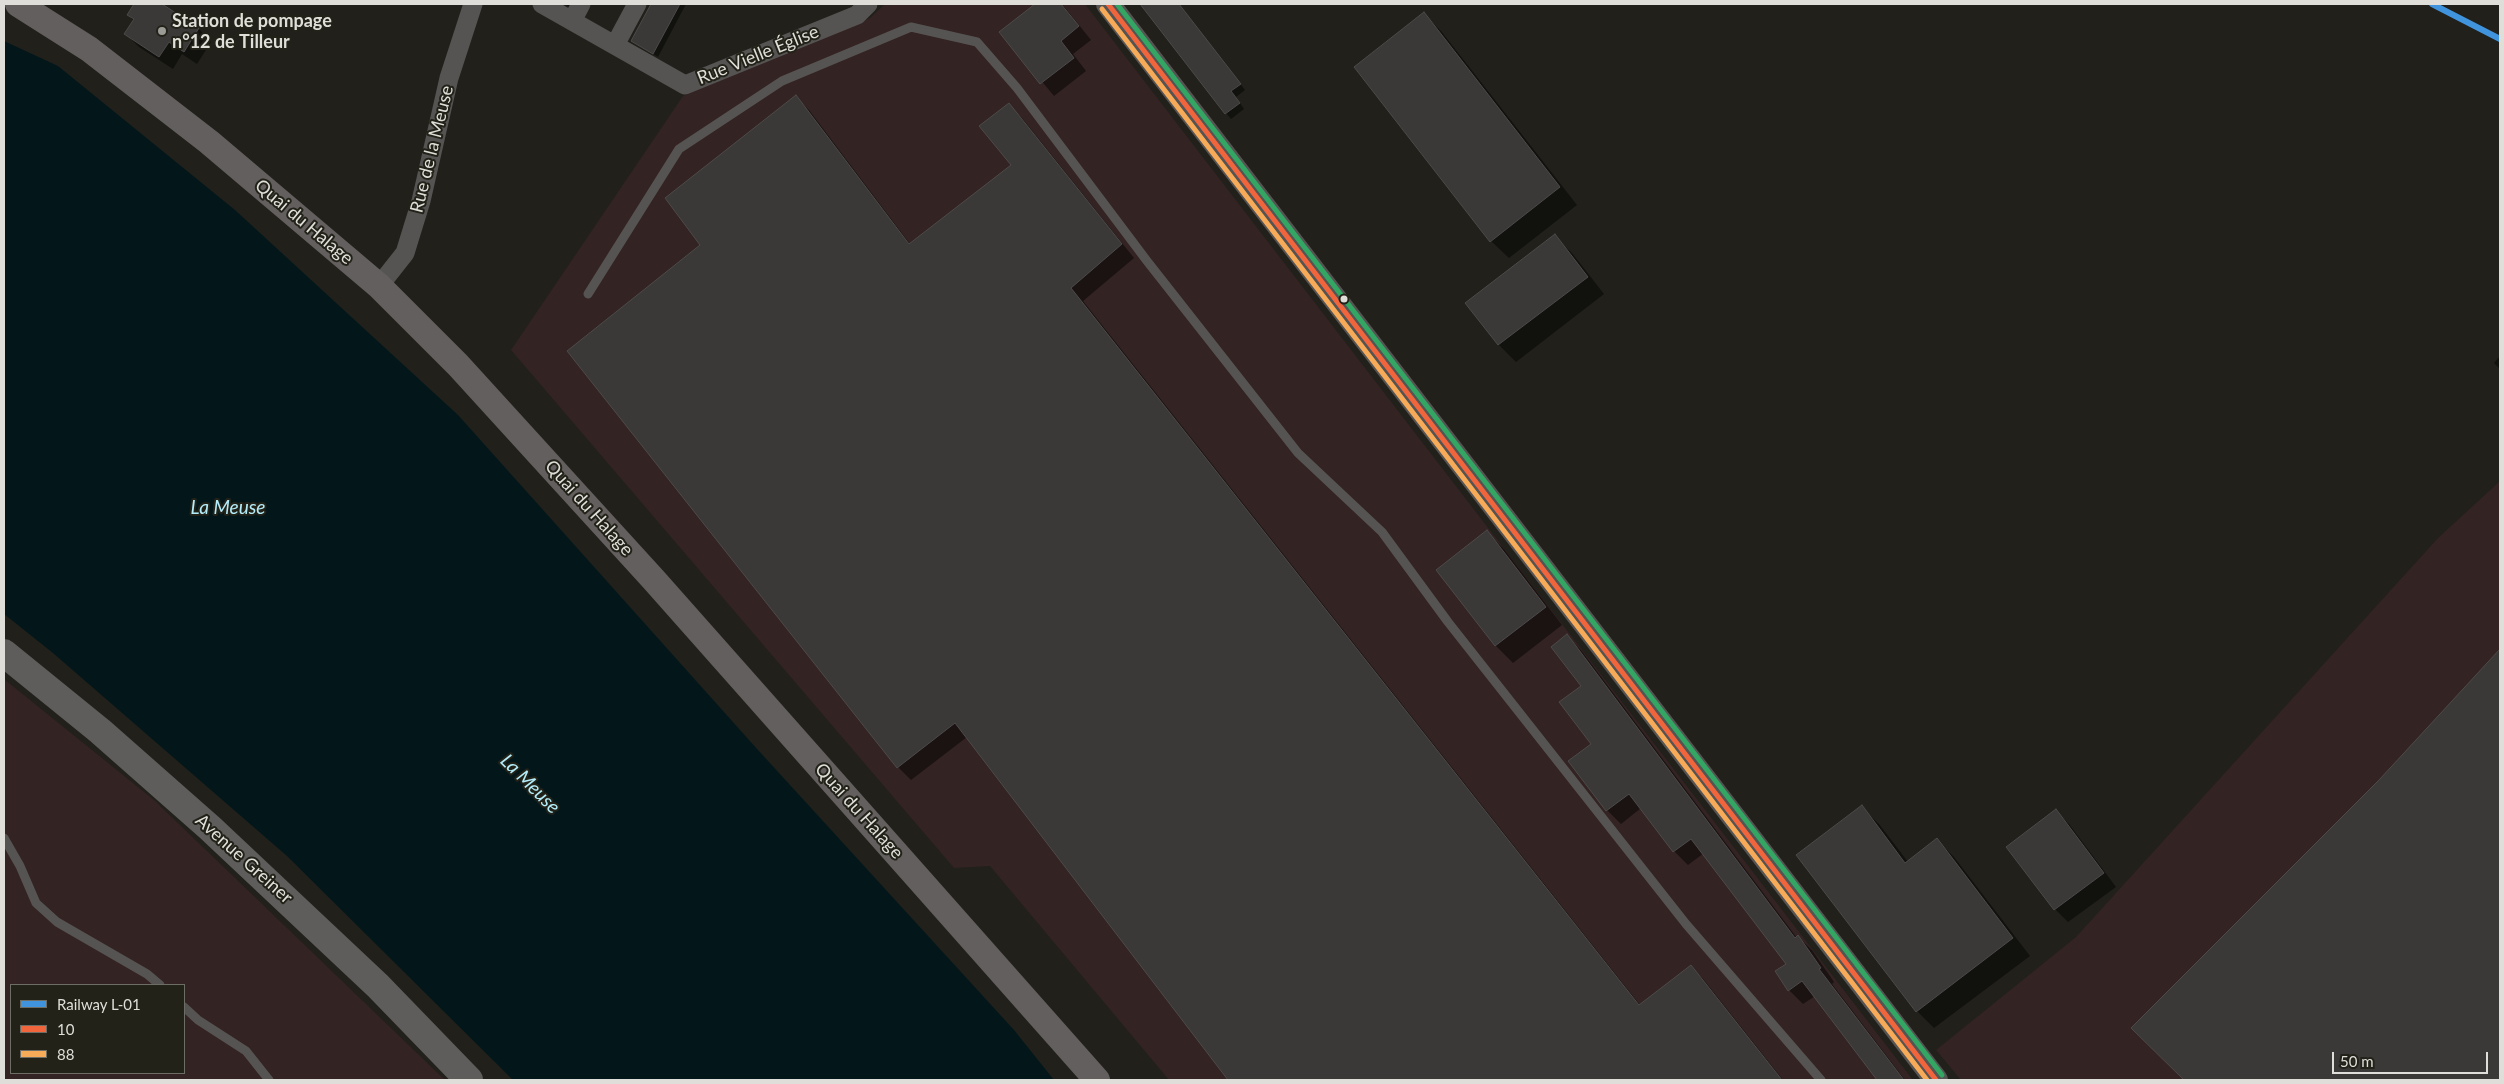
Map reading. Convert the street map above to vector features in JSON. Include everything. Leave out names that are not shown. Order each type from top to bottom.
[{"type":"main road","name":"Quai du Halage","points":[[18,4],[129,77],[224,154],[379,286],[458,365],[535,448],[1097,1080]]},
{"type":"main road","name":"Avenue Greiner","points":[[4,653],[100,731],[224,841],[378,986],[469,1080]]},
{"type":"street","name":"Rue de la Meuse","points":[[379,286],[405,253],[421,201],[449,78],[473,4]]},
{"type":"street","name":"Rue Vielle Église","points":[[542,4],[685,85],[858,15],[868,4]]},
{"type":"street","points":[[572,21],[581,4]]},
{"type":"street","points":[[615,46],[637,4]]},
{"type":"street","points":[[1108,4],[1936,1080]]},
{"type":"lane","points":[[588,294],[679,149],[782,80],[910,27],[977,42],[1017,88],[1147,261],[1298,453],[1382,532],[1448,622],[1686,924],[1821,1080]]},
{"type":"lane","points":[[4,838],[20,866],[36,903],[57,922],[147,974],[159,984]]},
{"type":"lane","points":[[185,1008],[198,1020],[246,1051],[269,1080]]},
{"type":"shaded area","points":[[885,4],[1085,4],[1913,1080],[1169,1080],[990,866],[954,868],[511,350],[683,96],[870,18]]},
{"type":"shaded area","points":[[2500,481],[2500,1080],[1961,1080],[1936,1050],[2076,937],[2438,538]]},
{"type":"shaded area","points":[[4,679],[154,800],[445,1080],[4,1080]]},
{"type":"water","name":"La Meuse","points":[[4,41],[58,66],[235,210],[458,415],[758,750],[1014,1030],[1054,1080],[513,1080],[287,856],[53,653],[4,614]]},
{"type":"building","name":"Station de pompage n°12 de Tilleur","points":[[134,4],[162,4],[199,28],[184,52],[169,42],[159,57],[124,34],[134,19],[127,15]]},
{"type":"building","points":[[651,4],[680,4],[653,54],[631,41]]},
{"type":"building","points":[[1035,4],[1061,4],[1079,26],[1061,41],[1074,58],[1040,84],[999,32]]},
{"type":"building","points":[[1140,4],[1179,4],[1241,84],[1231,91],[1240,103],[1225,114]]},
{"type":"building","points":[[1424,12],[1560,187],[1490,242],[1354,67]]},
{"type":"building","points":[[796,95],[909,244],[1011,165],[979,126],[1009,103],[1122,244],[1071,288],[1639,1005],[1691,965],[1782,1080],[1228,1080],[955,723],[897,768],[567,351],[700,245],[665,198]]},
{"type":"building","points":[[1555,234],[1588,277],[1498,345],[1465,303]]},
{"type":"building","points":[[1487,530],[1546,607],[1495,646],[1436,570]]},
{"type":"building","points":[[1567,634],[1795,938],[1798,935],[1821,968],[1819,969],[1904,1080],[1877,1080],[1802,981],[1788,991],[1775,971],[1786,964],[1691,839],[1673,852],[1629,794],[1606,811],[1568,761],[1591,744],[1559,702],[1581,686],[1551,647]]},
{"type":"building","points":[[2500,649],[2500,1080],[2184,1080],[2131,1028],[2379,780]]},
{"type":"building","points":[[1862,805],[1905,863],[1937,838],[2013,938],[1916,1012],[1796,855]]},
{"type":"building","points":[[2056,809],[2104,873],[2054,910],[2006,847]]},
{"type":"rail line","name":"L-01","points":[[2432,4],[2500,39]]},
{"type":"transit line","name":"10","points":[[1108,4],[1936,1080]]},
{"type":"transit line","points":[[1117,4],[1942,1075]]},
{"type":"transit line","name":"88","points":[[1102,9],[1927,1080]]},
{"type":"place","name":"Station de pompage n°12 de Tilleur","points":[[162,31]]}]
